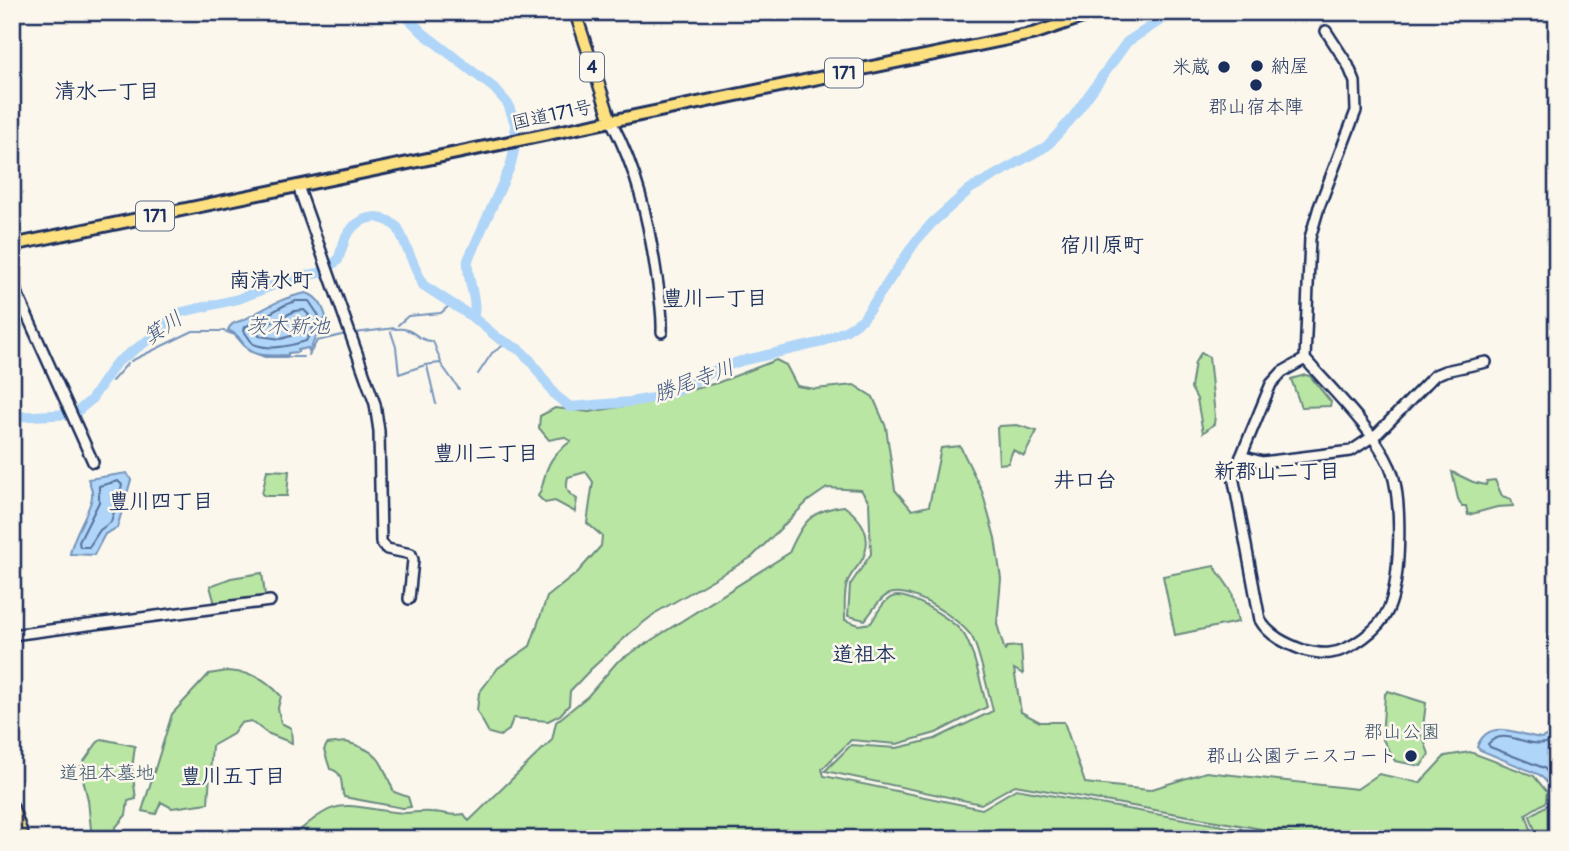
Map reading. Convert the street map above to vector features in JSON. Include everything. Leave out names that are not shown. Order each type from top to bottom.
[{"type":"highway","name":"国道171号","points":[[12,245],[1036,33],[1097,12]]},
{"type":"main road","name":"4","points":[[575,12],[611,121]]},
{"type":"main road","points":[[12,806],[24,839]]},
{"type":"main road","points":[[12,830],[15,839]]},
{"type":"street","points":[[1305,359],[1282,372],[1271,384],[1233,476],[1260,621],[1266,630],[1291,646],[1328,654],[1342,650],[1380,622],[1389,609],[1394,587],[1399,516],[1391,469],[1372,437],[1305,359],[1310,238],[1356,111],[1354,82],[1348,65],[1326,32]]},
{"type":"street","points":[[611,121],[645,205],[662,332]]},
{"type":"street","points":[[298,186],[375,404],[379,431],[381,542],[387,549],[411,554],[413,560],[409,599]]},
{"type":"street","points":[[12,282],[93,462]]},
{"type":"street","points":[[1241,456],[1262,462],[1351,451],[1372,437],[1435,375],[1445,370],[1486,362]]},
{"type":"street","points":[[12,635],[270,601]]},
{"type":"green space","points":[[1201,353],[1209,357],[1215,416],[1214,424],[1203,433],[1197,399],[1191,388],[1195,362]]},
{"type":"green space","points":[[776,360],[786,365],[797,386],[815,389],[854,385],[873,397],[886,427],[895,490],[912,510],[929,506],[941,448],[960,446],[982,491],[995,538],[1001,579],[997,624],[1004,648],[1005,650],[1007,647],[1021,646],[1023,674],[1014,669],[1021,712],[1040,722],[1064,722],[1085,783],[1149,790],[1206,772],[1357,789],[1379,774],[1420,783],[1445,756],[1470,752],[1534,776],[1547,792],[1546,802],[1526,814],[1534,839],[1475,839],[1443,835],[1438,839],[1317,839],[1015,785],[981,804],[825,771],[851,745],[897,748],[935,739],[993,711],[981,661],[972,637],[957,621],[933,605],[907,594],[896,593],[884,597],[865,620],[848,616],[850,585],[871,554],[869,502],[861,490],[827,488],[808,501],[752,557],[657,612],[630,633],[570,691],[569,705],[560,715],[548,721],[513,718],[509,730],[500,736],[489,733],[477,711],[479,693],[498,668],[530,646],[547,597],[577,573],[601,546],[602,536],[587,523],[593,482],[586,472],[568,477],[568,490],[577,499],[575,512],[555,501],[545,503],[538,496],[550,463],[571,441],[564,437],[549,440],[539,428],[540,416],[555,408],[589,412],[637,404],[717,383]]},
{"type":"green space","points":[[1310,376],[1331,402],[1330,406],[1301,407],[1291,379]]},
{"type":"green space","points":[[1017,425],[1037,431],[1024,456],[1013,450],[1008,463],[999,464],[997,428]]},
{"type":"green space","points":[[267,470],[289,471],[287,496],[262,494]]},
{"type":"green space","points":[[1452,472],[1486,485],[1487,481],[1495,480],[1502,496],[1511,499],[1513,506],[1497,507],[1468,515],[1466,506],[1462,506],[1458,499]]},
{"type":"green space","points":[[844,506],[861,522],[867,542],[863,558],[846,585],[845,620],[859,625],[871,623],[885,602],[897,596],[914,600],[936,611],[955,625],[966,638],[987,707],[936,733],[897,744],[851,740],[822,769],[824,776],[982,809],[1016,789],[1295,839],[290,839],[321,814],[343,806],[404,813],[464,814],[469,821],[552,740],[556,722],[588,696],[617,662],[789,553],[803,526],[815,515]]},
{"type":"green space","points":[[1214,566],[1232,592],[1238,622],[1175,635],[1163,576]]},
{"type":"green space","points":[[262,573],[265,595],[262,598],[215,604],[210,586],[231,578]]},
{"type":"green space","points":[[227,671],[257,677],[281,696],[278,708],[281,723],[291,728],[292,743],[267,733],[251,721],[241,723],[233,734],[212,746],[208,803],[172,808],[161,802],[156,814],[142,811],[172,714],[209,674]]},
{"type":"green space","name":"郡山公園","points":[[1388,691],[1426,703],[1422,735],[1429,754],[1421,766],[1395,761],[1382,738],[1385,694]]},
{"type":"green space","name":"道祖本墓地","points":[[102,739],[135,746],[132,769],[136,799],[128,801],[126,815],[115,828],[117,839],[92,839],[88,800],[80,767]]},
{"type":"green space","points":[[346,742],[367,750],[378,759],[394,792],[408,797],[411,807],[403,808],[344,797],[340,776],[330,769],[324,750],[327,744]]},
{"type":"green space","points":[[1557,799],[1557,839],[1538,839],[1530,816]]},
{"type":"water","name":"茨木新池","points":[[306,293],[319,302],[326,317],[309,351],[308,348],[288,355],[257,354],[228,330],[233,324],[274,303]]},
{"type":"water","points":[[127,473],[131,480],[117,528],[105,534],[94,555],[70,554],[91,502],[92,492],[88,479]]},
{"type":"water","points":[[1557,726],[1557,793],[1540,775],[1477,747],[1489,732],[1505,730],[1542,738],[1552,733]]},
{"type":"waterway","name":"勝尾寺川","points":[[402,12],[423,33],[494,88],[508,104],[515,124],[515,147],[510,167],[468,260],[474,305],[473,318]]},
{"type":"waterway","name":"勝尾寺川","points":[[12,417],[74,414],[91,400],[116,363],[151,338],[178,313],[238,299],[287,280],[323,272],[338,260],[346,236],[354,226],[365,219],[376,217],[389,221],[398,228],[423,285],[474,318],[498,338],[520,350],[555,395],[570,407],[659,397],[741,361],[819,343],[863,319],[916,241],[932,223],[970,189],[1047,146],[1073,117],[1127,42],[1173,12]]},
{"type":"waterway","points":[[398,325],[408,316],[441,313],[451,304]]},
{"type":"waterway","points":[[355,333],[395,328]]},
{"type":"waterway","points":[[395,329],[407,330],[431,341]]},
{"type":"waterway","name":"箕川","points":[[131,361],[193,331],[224,331],[235,335],[249,351],[265,357],[303,357]]},
{"type":"waterway","points":[[391,332],[396,347],[399,374],[440,363]]},
{"type":"waterway","points":[[309,355],[317,341],[346,334]]},
{"type":"waterway","points":[[433,341],[441,362]]},
{"type":"waterway","points":[[478,374],[492,353],[507,343]]},
{"type":"waterway","points":[[112,381],[128,363]]},
{"type":"waterway","points":[[441,364],[459,389]]},
{"type":"waterway","points":[[427,366],[436,404]]},
{"type":"railway","points":[[12,813],[21,839]]},
{"type":"place","name":"納屋","points":[[1257,66]]},
{"type":"place","name":"米蔵","points":[[1224,67]]},
{"type":"place","name":"郡山宿本陣","points":[[1256,85]]},
{"type":"place","name":"郡山公園テニスコート","points":[[1411,756]]},
{"type":"district","name":"清水一丁目","points":[[107,91]]},
{"type":"district","name":"宿川原町","points":[[1102,245]]},
{"type":"district","name":"南清水町","points":[[271,280]]},
{"type":"district","name":"豊川一丁目","points":[[715,298]]},
{"type":"district","name":"豊川二丁目","points":[[486,453]]},
{"type":"district","name":"新郡山二丁目","points":[[1277,471]]},
{"type":"district","name":"井口台","points":[[1085,480]]},
{"type":"district","name":"豊川四丁目","points":[[161,501]]},
{"type":"district","name":"道祖本","points":[[864,654]]},
{"type":"district","name":"豊川五丁目","points":[[233,776]]}]
